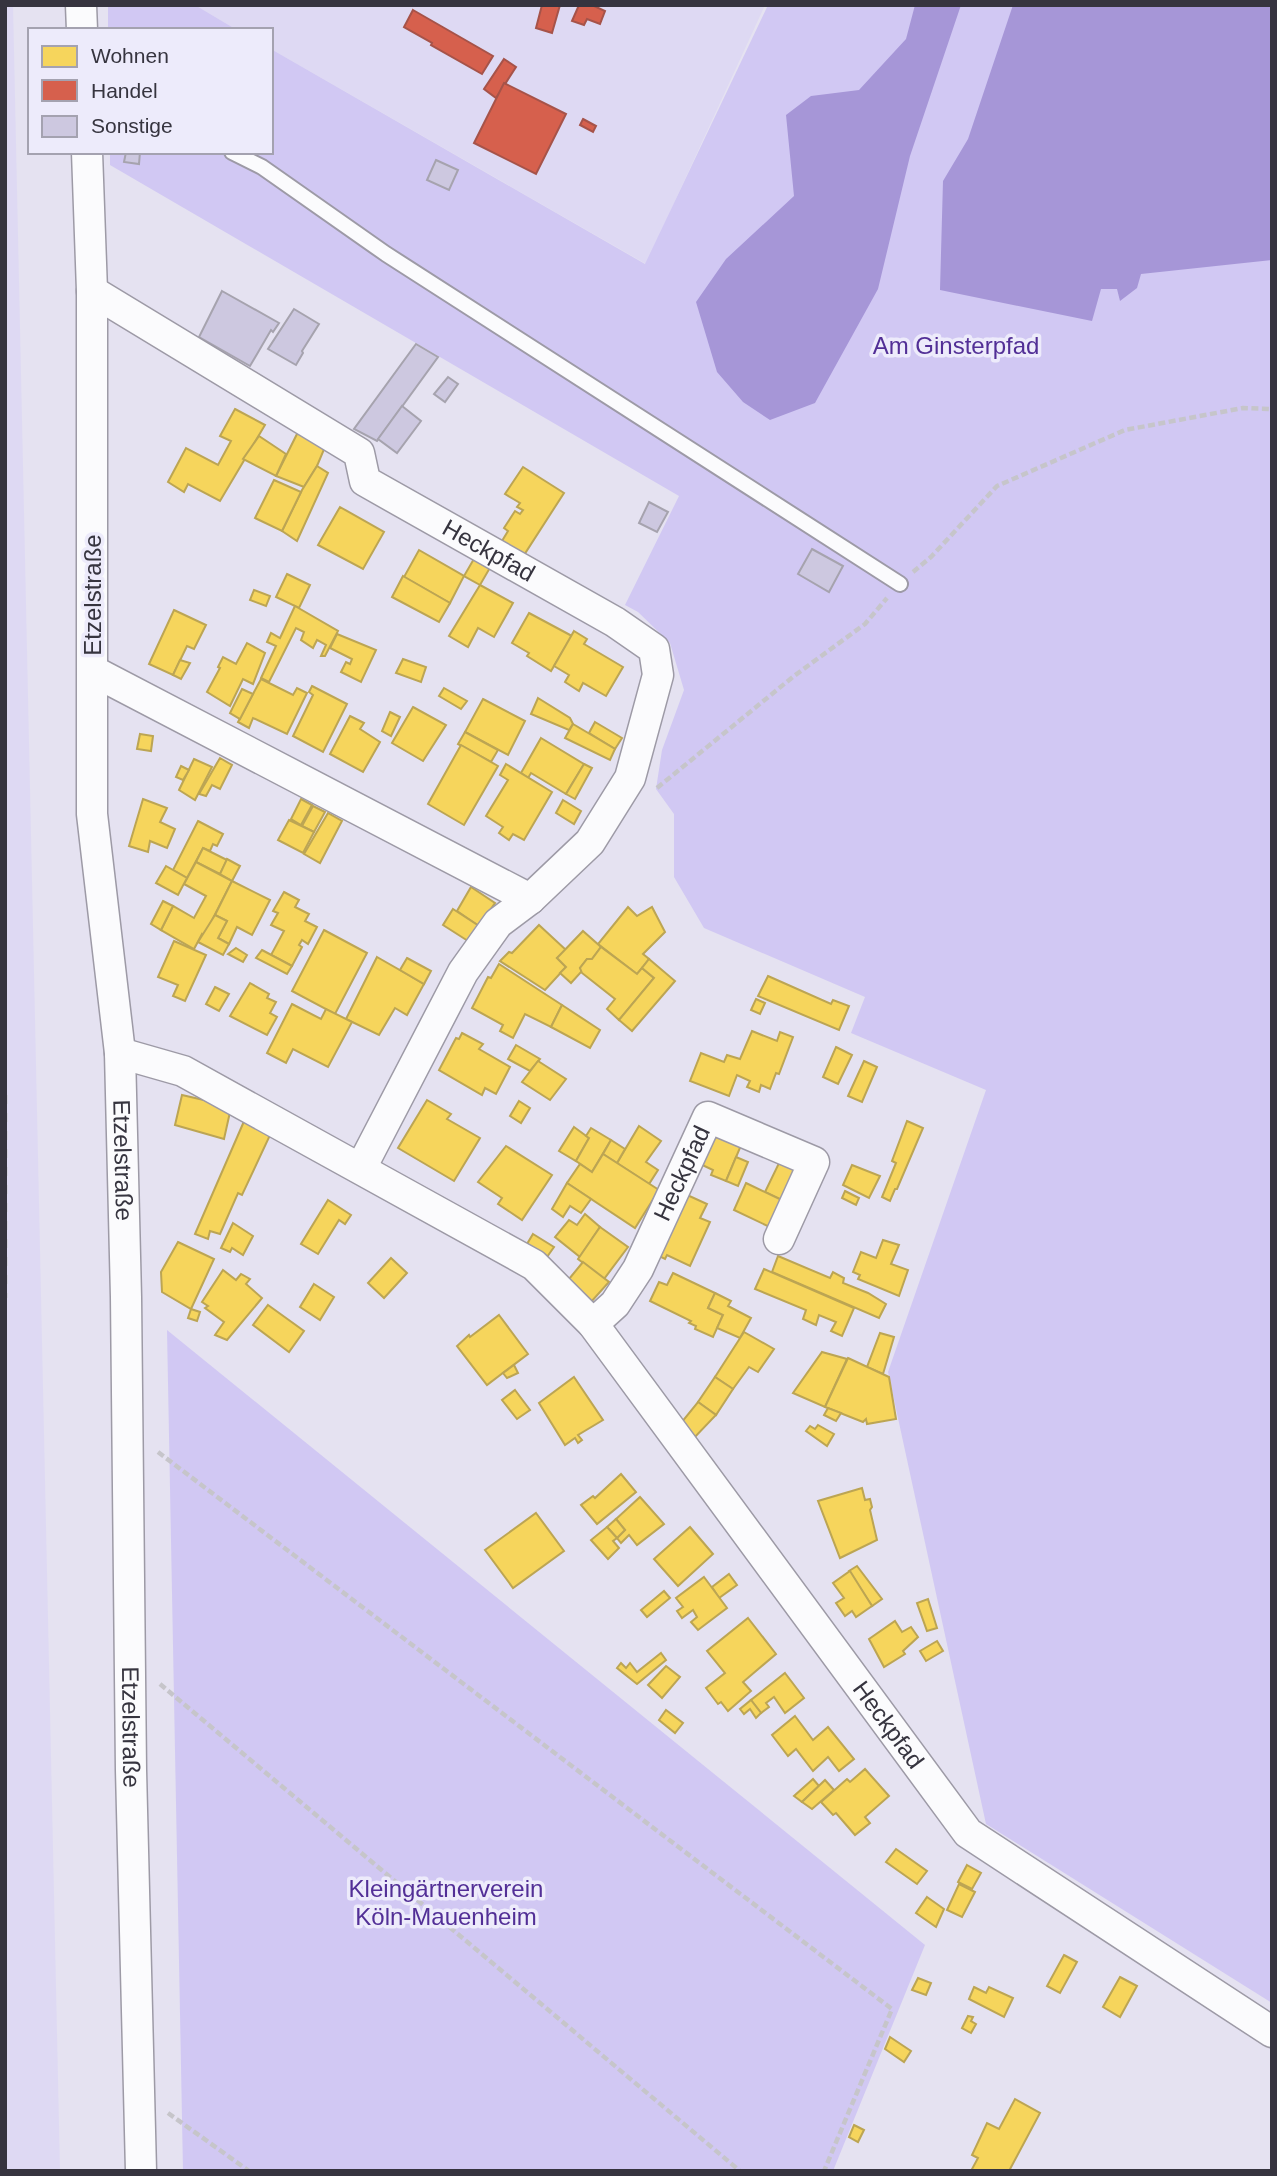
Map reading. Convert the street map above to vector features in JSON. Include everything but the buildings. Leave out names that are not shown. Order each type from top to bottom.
[{"type":"street","points":[[81,5],[82,28]]},
{"type":"street","name":"Etzelstraße","points":[[87,154],[92,291],[92,814],[120,1053],[126,1297],[131,1770],[141,2171]]},
{"type":"street","name":"Heckpfad","points":[[92,291],[359,453],[365,481],[615,622],[654,649],[658,675],[630,778],[590,842],[530,899],[498,923],[463,972],[361,1168]]},
{"type":"street","points":[[93,671],[530,899]]},
{"type":"street","name":"Heckpfad","points":[[120,1053],[183,1071],[534,1265],[593,1324],[968,1833],[1272,2032]]},
{"type":"street","name":"Heckpfad","points":[[593,1324],[615,1304],[638,1269],[708,1116],[814,1162],[779,1239]]},
{"type":"lane","points":[[236,154],[262,167],[386,254],[900,584]]},
{"type":"path","points":[[158,1452],[892,2010],[824,2171]]},
{"type":"path","points":[[160,1684],[740,2171]]},
{"type":"path","points":[[139,2091],[249,2171]]},
{"type":"shaded area","points":[[5,5],[13,5],[60,2171],[5,2171]]},
{"type":"shaded area","points":[[195,5],[765,5],[646,264],[273,50],[273,28],[234,28]]},
{"type":"shaded area","points":[[915,5],[961,5],[910,156],[878,289],[815,403],[770,420],[743,402],[717,372],[696,302],[726,259],[794,196],[786,115],[811,96],[859,90],[906,39]]},
{"type":"shaded area","points":[[1013,5],[1272,5],[1272,260],[1141,274],[1137,288],[1120,301],[1117,289],[1101,289],[1092,321],[940,290],[943,181],[968,139]]},
{"type":"green space","points":[[108,5],[195,5],[234,28],[108,28]]},
{"type":"green space","name":"Am Ginsterpfad","points":[[768,5],[1272,5],[1272,2003],[986,1824],[888,1372],[986,1090],[851,1033],[865,997],[704,928],[674,877],[674,814],[656,789],[662,750],[684,690],[670,643],[638,612],[625,605],[679,496],[110,165],[110,154],[273,154],[273,50],[645,264]]},
{"type":"green space","name":"Kleingärtnerverein Köln-Mauenheim","points":[[167,1330],[925,1945],[833,2171],[183,2171]]},
{"type":"railway","points":[[5,1095],[5,1298]]}]
